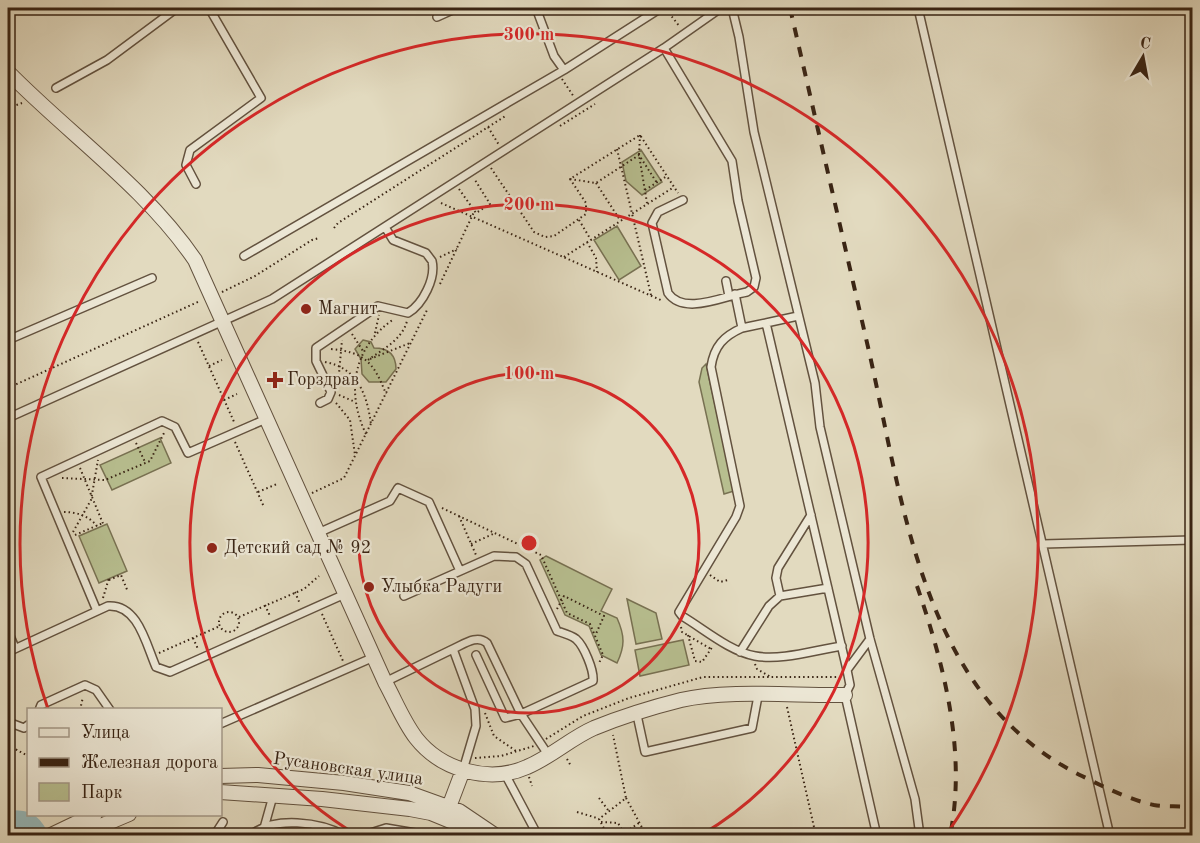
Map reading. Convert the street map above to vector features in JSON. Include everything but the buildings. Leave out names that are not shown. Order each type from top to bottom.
[{"type":"street","points":[[8,72],[175,231],[195,260],[385,682],[416,738],[439,759],[462,770],[488,775],[505,774],[525,768],[582,735],[610,723],[681,700],[707,696],[845,695]]},
{"type":"street","points":[[447,813],[462,770]]},
{"type":"street","name":"Русановская улица","points":[[222,776],[258,775],[344,783],[409,793],[496,836]]},
{"type":"street","name":"Русановская улица","points":[[222,792],[273,795],[447,813],[474,836]]},
{"type":"street","points":[[74,830],[92,816]]},
{"type":"street","points":[[49,836],[122,816]]},
{"type":"lane","points":[[56,88],[106,60],[177,8]]},
{"type":"lane","points":[[196,184],[186,165],[190,150],[261,98],[208,8]]},
{"type":"lane","points":[[437,17],[457,8]]},
{"type":"lane","points":[[536,8],[554,56],[564,70]]},
{"type":"lane","points":[[8,418],[272,299],[685,35],[721,8]]},
{"type":"lane","points":[[732,8],[739,37],[754,132],[815,383],[820,427],[870,639],[915,799],[920,836]]},
{"type":"lane","points":[[918,8],[1110,836]]},
{"type":"lane","points":[[244,256],[662,11]]},
{"type":"lane","points":[[664,48],[732,161],[738,201],[756,278],[754,287],[747,292],[689,305],[672,299],[668,293],[652,223],[658,212],[682,200]]},
{"type":"lane","points":[[320,403],[334,393],[316,361],[316,348],[378,306],[405,314],[417,308],[433,275],[432,261],[426,253],[393,240],[385,227]]},
{"type":"lane","points":[[8,340],[152,278]]},
{"type":"lane","points":[[726,281],[742,328]]},
{"type":"lane","points":[[798,316],[742,328],[727,335],[713,353],[711,367],[740,506],[736,517],[680,607],[682,616],[740,651],[753,656],[767,657],[842,646]]},
{"type":"lane","points":[[766,323],[842,646],[850,685],[845,695],[878,836]]},
{"type":"lane","points":[[97,611],[41,477],[162,421],[169,422],[175,427],[188,453],[266,419]]},
{"type":"lane","points":[[318,533],[390,501],[398,488],[429,502],[460,571]]},
{"type":"lane","points":[[780,596],[776,578],[778,568],[811,515]]},
{"type":"lane","points":[[1043,544],[1192,540]]},
{"type":"lane","points":[[404,596],[479,562],[506,555],[526,564],[557,631],[574,637],[579,642],[593,674],[593,681],[508,719],[502,716],[476,655]]},
{"type":"lane","points":[[740,651],[769,606],[780,596],[828,588]]},
{"type":"lane","points":[[8,652],[97,611],[117,606],[126,609],[133,616],[156,667],[170,672],[345,594]]},
{"type":"lane","points":[[8,631],[15,648]]},
{"type":"lane","points":[[385,682],[453,649],[476,639],[482,639],[488,643],[521,714],[549,756]]},
{"type":"lane","points":[[847,670],[870,639]]},
{"type":"lane","points":[[453,649],[475,709],[476,726],[462,770]]},
{"type":"lane","points":[[222,723],[374,657]]},
{"type":"lane","points":[[40,708],[41,705],[85,685],[96,690],[109,708]]},
{"type":"lane","points":[[637,715],[645,752],[752,728],[758,696]]},
{"type":"lane","points":[[8,722],[17,728],[27,726]]},
{"type":"lane","points":[[505,774],[538,836]]},
{"type":"lane","points":[[264,828],[273,795]]},
{"type":"lane","points":[[214,836],[223,822]]},
{"type":"lane","points":[[250,836],[264,828],[303,824],[329,828],[346,836]]},
{"type":"lane","points":[[361,836],[386,828],[433,836]]},
{"type":"path","points":[[662,11],[674,16],[685,35]]},
{"type":"path","points":[[553,85],[562,79],[578,103]]},
{"type":"path","points":[[8,108],[26,102]]},
{"type":"path","points":[[334,228],[338,223],[516,109]]},
{"type":"path","points":[[488,127],[503,150]]},
{"type":"path","points":[[570,179],[640,135]]},
{"type":"path","points":[[640,135],[639,155],[647,204]]},
{"type":"path","points":[[640,135],[682,200]]},
{"type":"path","points":[[617,149],[651,296]]},
{"type":"path","points":[[570,179],[596,183],[639,155]]},
{"type":"path","points":[[639,155],[657,183]]},
{"type":"path","points":[[486,161],[534,232],[550,238],[579,220],[587,208],[570,179]]},
{"type":"path","points":[[437,289],[474,212],[490,204],[470,172]]},
{"type":"path","points":[[645,190],[667,176]]},
{"type":"path","points":[[454,182],[474,212]]},
{"type":"path","points":[[596,183],[621,221]]},
{"type":"path","points":[[564,257],[674,187]]},
{"type":"path","points":[[430,198],[669,304]]},
{"type":"path","points":[[579,220],[591,240]]},
{"type":"path","points":[[220,293],[255,276],[312,240],[319,238]]},
{"type":"path","points":[[587,243],[596,258],[597,272]]},
{"type":"path","points":[[432,261],[457,249]]},
{"type":"path","points":[[309,494],[344,478],[432,298]]},
{"type":"path","points":[[8,388],[205,299]]},
{"type":"path","points":[[366,434],[354,401],[355,378],[363,351],[374,336],[378,324],[378,306]]},
{"type":"path","points":[[374,336],[405,314]]},
{"type":"path","points":[[368,360],[401,334],[405,314]]},
{"type":"path","points":[[345,327],[334,393],[337,404],[350,420],[355,455]]},
{"type":"path","points":[[345,327],[363,351]]},
{"type":"path","points":[[195,334],[224,400],[264,507]]},
{"type":"path","points":[[368,360],[410,343]]},
{"type":"path","points":[[316,348],[341,350],[368,360],[374,366],[386,394]]},
{"type":"path","points":[[209,366],[222,360]]},
{"type":"path","points":[[316,361],[339,367],[355,378],[363,388],[371,424]]},
{"type":"path","points":[[334,393],[354,401]]},
{"type":"path","points":[[334,393],[337,404]]},
{"type":"path","points":[[224,400],[237,394]]},
{"type":"path","points":[[41,477],[105,480],[145,463],[150,460],[169,422]]},
{"type":"path","points":[[133,435],[145,463]]},
{"type":"path","points":[[67,539],[84,516],[92,496],[99,461],[94,451]]},
{"type":"path","points":[[67,539],[104,524],[76,460]]},
{"type":"path","points":[[258,492],[278,483]]},
{"type":"path","points":[[55,513],[84,516],[97,526]]},
{"type":"path","points":[[459,516],[479,562]]},
{"type":"path","points":[[471,544],[494,534]]},
{"type":"path","points":[[702,571],[720,582],[728,580]]},
{"type":"path","points":[[97,611],[109,579],[121,574],[128,592]]},
{"type":"path","points":[[239,617],[295,592],[319,576]]},
{"type":"path","points":[[295,592],[304,613]]},
{"type":"path","points":[[552,620],[564,596],[604,616],[595,636]]},
{"type":"path","points":[[266,605],[275,626]]},
{"type":"path","points":[[318,606],[346,669]]},
{"type":"path","points":[[230,611],[239,617],[238,628],[234,631],[228,632],[220,626],[219,621],[225,612],[230,611]]},
{"type":"path","points":[[682,616],[682,632],[711,649]]},
{"type":"path","points":[[152,656],[220,626]]},
{"type":"path","points":[[687,635],[695,661],[702,662],[718,638]]},
{"type":"path","points":[[193,638],[202,658]]},
{"type":"path","points":[[751,678],[756,669],[753,656]]},
{"type":"path","points":[[756,669],[771,678]]},
{"type":"path","points":[[80,708],[85,685]]},
{"type":"path","points":[[786,703],[816,836]]},
{"type":"path","points":[[610,723],[626,798],[645,833],[655,836]]},
{"type":"path","points":[[8,745],[27,755]]},
{"type":"path","points":[[564,754],[571,766]]},
{"type":"path","points":[[599,798],[609,811]]},
{"type":"path","points":[[600,820],[626,798]]},
{"type":"path","points":[[577,812],[614,822],[627,836],[630,829]]},
{"type":"path","points":[[600,820],[608,836]]},
{"type":"path","points":[[623,831],[639,823]]},
{"type":"green space","points":[[641,150],[662,182],[642,195],[626,181],[622,162]]},
{"type":"green space","points":[[617,226],[641,266],[619,280],[594,240]]},
{"type":"green space","points":[[363,340],[371,342],[374,348],[383,349],[393,356],[396,369],[386,382],[369,382],[362,374],[361,359],[355,349]]},
{"type":"green space","points":[[706,364],[734,491],[724,494],[699,382],[702,368]]},
{"type":"green space","points":[[160,438],[171,463],[112,490],[100,465]]},
{"type":"green space","points":[[107,524],[127,571],[99,583],[79,536]]},
{"type":"green space","points":[[546,556],[612,589],[601,611],[617,618],[622,630],[623,646],[617,663],[601,655],[589,626],[565,615],[540,560]]},
{"type":"green space","points":[[627,599],[656,613],[662,639],[636,644]]},
{"type":"green space","points":[[683,640],[689,665],[640,676],[635,650]]},
{"type":"waterway","points":[[8,821],[26,822],[38,836]]},
{"type":"railway","points":[[790,8],[909,531],[928,591],[953,647],[986,698],[1028,741],[1082,776],[1126,797],[1154,805],[1192,807]]},
{"type":"railway","points":[[917,586],[936,647],[950,709],[956,773],[955,804],[950,836]]},
{"type":"place","name":"Магнит","points":[[306,309]]},
{"type":"place","name":"Горздрав","points":[[275,380]]},
{"type":"place","name":"Детский сад № 92","points":[[212,548]]},
{"type":"place","name":"Улыбка Радуги","points":[[369,587]]}]
